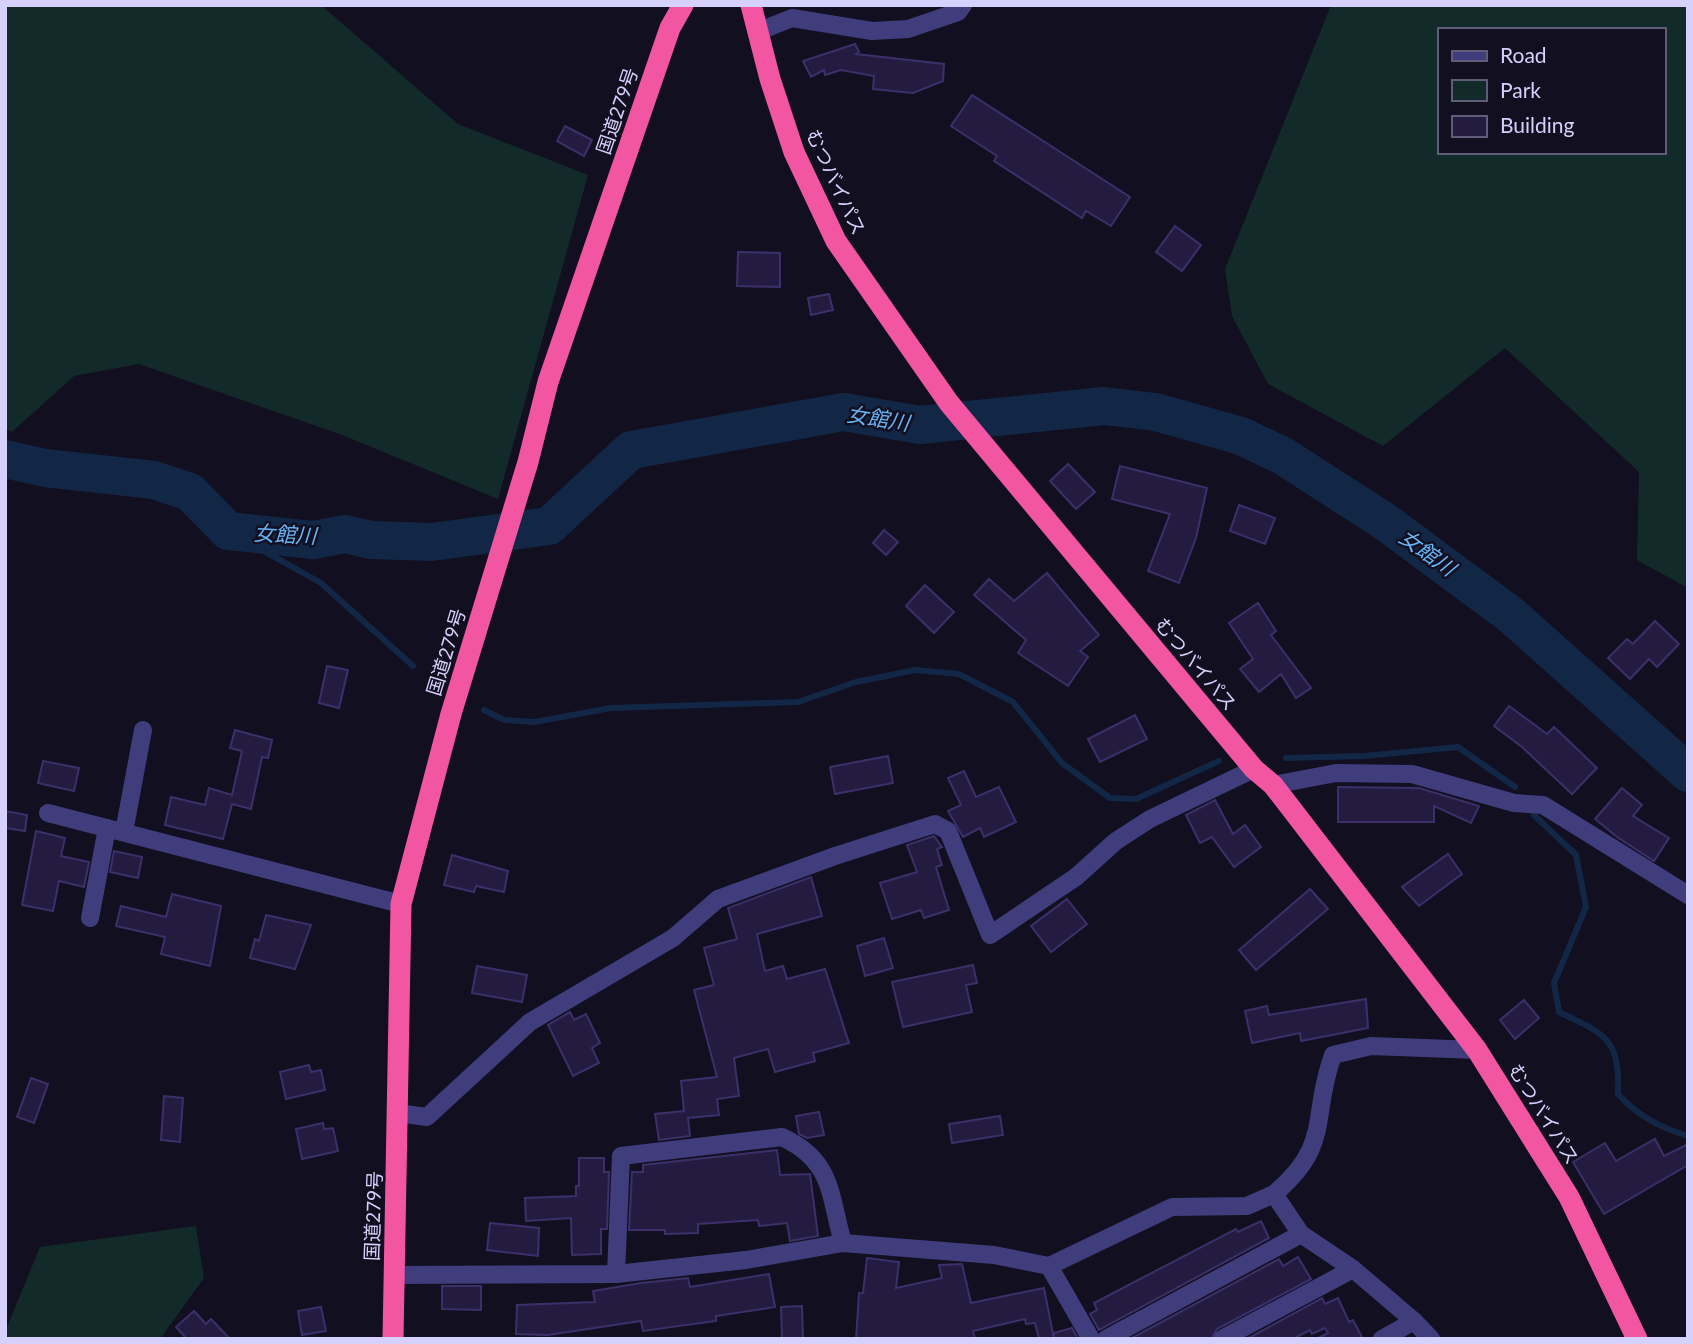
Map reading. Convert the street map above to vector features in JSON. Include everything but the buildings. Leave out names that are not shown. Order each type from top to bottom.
[{"type":"highway","name":"国道279号","points":[[393,1339],[401,904],[451,714],[528,462],[548,382],[670,28],[683,5]]},
{"type":"highway","name":"むつバイパス","points":[[751,5],[794,152],[836,241],[949,403],[1254,769],[1273,785],[1478,1050],[1569,1197],[1637,1339]]},
{"type":"street","points":[[757,32],[792,18],[872,31],[908,29],[958,12],[963,5]]},
{"type":"street","points":[[90,918],[143,730]]},
{"type":"street","points":[[397,1113],[426,1116],[530,1022],[673,937],[718,899],[835,856],[935,824],[948,831],[990,935],[1076,877],[1116,841],[1150,819],[1254,769]]},
{"type":"street","points":[[1273,785],[1336,773],[1412,774],[1514,803],[1543,806],[1688,895]]},
{"type":"street","points":[[48,813],[401,904]]},
{"type":"street","points":[[394,1275],[616,1274],[746,1260],[844,1243],[994,1255],[1049,1266],[1172,1207],[1247,1206],[1274,1194],[1298,1174],[1313,1148],[1325,1075],[1333,1055],[1371,1046],[1478,1050]]},
{"type":"street","points":[[616,1274],[621,1156],[782,1137],[804,1147],[821,1164],[844,1243]]},
{"type":"street","points":[[1274,1194],[1301,1234],[1353,1269],[1431,1339]]},
{"type":"street","points":[[1106,1339],[1301,1234]]},
{"type":"street","points":[[1049,1266],[1091,1339]]},
{"type":"street","points":[[1222,1339],[1353,1269]]},
{"type":"street","points":[[1382,1339],[1414,1321]]},
{"type":"green space","points":[[5,5],[321,5],[458,124],[588,175],[498,499],[342,435],[139,364],[74,376],[12,432],[5,429]]},
{"type":"green space","points":[[1331,5],[1688,5],[1688,588],[1637,560],[1639,472],[1505,348],[1383,446],[1268,384],[1232,316],[1225,269]]},
{"type":"green space","points":[[196,1226],[204,1278],[160,1339],[5,1339],[5,1332],[40,1247]]},
{"type":"waterway","name":"女館川","points":[[5,459],[45,468],[154,480],[190,492],[228,531],[313,540],[345,534],[371,540],[432,542],[549,526],[631,450],[844,412],[920,425],[1104,406],[1156,412],[1241,436],[1283,456],[1384,521],[1511,615],[1688,773]]},
{"type":"waterway","points":[[228,531],[321,583],[413,666]]},
{"type":"waterway","points":[[484,710],[504,720],[534,722],[611,708],[798,702],[856,682],[915,670],[959,674],[1013,702],[1062,763],[1110,798],[1136,799],[1219,761]]},
{"type":"waterway","points":[[1286,758],[1364,756],[1458,747],[1515,787]]},
{"type":"waterway","points":[[1534,815],[1576,855],[1586,907],[1554,983],[1559,1012],[1588,1026],[1606,1040],[1616,1061],[1618,1094],[1633,1109],[1668,1129],[1688,1136]]}]
